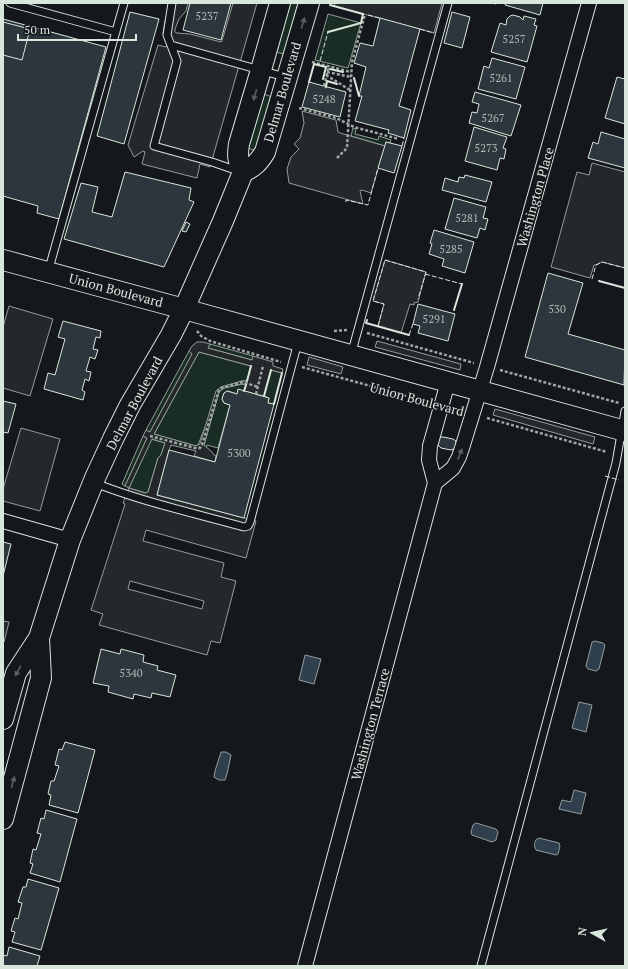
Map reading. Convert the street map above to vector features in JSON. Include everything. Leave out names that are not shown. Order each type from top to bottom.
[{"type":"main road","name":"Delmar Boulevard","points":[[243,172],[239,164],[238,155],[240,144],[280,3]]},
{"type":"main road","name":"Delmar Boulevard","points":[[3,719],[16,673],[39,638],[70,540],[93,482],[130,405],[171,335],[184,309],[243,172],[253,167],[265,152],[309,3]]},
{"type":"main road","name":"Union Boulevard","points":[[3,260],[448,382],[624,424]]},
{"type":"main road","name":"Delmar Boulevard","points":[[3,820],[41,678],[39,638]]},
{"type":"street","name":"Washington Place","points":[[435,483],[453,468],[463,445],[487,367],[589,3]]},
{"type":"street","points":[[435,483],[429,460],[430,446],[448,382]]},
{"type":"street","name":"Washington Terrace","points":[[305,966],[435,483]]},
{"type":"street","points":[[3,521],[70,540]]},
{"type":"lane","points":[[10,3],[116,32]]},
{"type":"lane","points":[[48,272],[124,3]]},
{"type":"lane","points":[[172,3],[167,35],[177,61],[154,146],[243,172]]},
{"type":"lane","points":[[351,355],[448,3]]},
{"type":"lane","points":[[171,45],[287,78]]},
{"type":"lane","points":[[93,482],[114,491],[144,500],[244,527],[248,526],[298,340]]},
{"type":"lane","points":[[481,966],[618,455],[624,424]]},
{"type":"path","points":[[338,158],[347,148],[352,62],[365,14]]},
{"type":"path","points":[[312,62],[351,72]]},
{"type":"path","points":[[324,86],[329,66]]},
{"type":"path","points":[[327,74],[351,77]]},
{"type":"path","points":[[327,74],[350,90]]},
{"type":"path","points":[[299,108],[336,118],[354,127],[399,139],[400,136]]},
{"type":"path","points":[[332,332],[338,330],[357,331],[625,405]]},
{"type":"path","name":"Union Boulevard","points":[[210,342],[441,406]]},
{"type":"path","points":[[256,394],[263,366]]},
{"type":"path","points":[[150,436],[200,448],[202,446],[219,390],[243,382],[258,386]]},
{"type":"path","name":"Union Boulevard","points":[[472,414],[618,455]]},
{"type":"green space","points":[[289,3],[298,3],[284,54],[276,52]]},
{"type":"green space","points":[[328,14],[361,23],[348,68],[315,60]]},
{"type":"green space","points":[[264,94],[272,97],[256,151],[248,148]]},
{"type":"green space","points":[[353,128],[356,129],[355,134],[378,140],[379,136],[391,140],[390,143],[386,142],[385,146],[351,136]]},
{"type":"green space","points":[[210,344],[253,356],[252,360],[208,348]]},
{"type":"green space","points":[[189,351],[193,353],[150,432],[146,430]]},
{"type":"green space","points":[[199,352],[251,366],[247,381],[221,387],[198,445],[196,446],[154,434]]},
{"type":"green space","points":[[271,370],[282,373],[274,404],[268,403],[269,398],[264,396]]},
{"type":"green space","points":[[242,384],[246,385],[244,391],[237,394],[228,391],[224,393],[222,399],[224,403],[230,405],[218,448],[207,445],[206,448],[204,445],[219,392],[224,388]]},
{"type":"green space","points":[[143,436],[147,438],[125,486],[122,484]]},
{"type":"green space","points":[[151,439],[165,443],[161,455],[158,458],[148,492],[146,493],[129,488]]},
{"type":"shaded area","points":[[170,3],[188,3],[186,11],[179,19],[175,32],[190,34],[221,42],[233,3],[257,3],[210,167],[200,164],[197,178],[142,164],[145,152],[143,151],[134,157],[128,145],[158,45],[166,47],[167,45],[163,33]]},
{"type":"shaded area","points":[[335,3],[442,3],[434,33],[334,6]]},
{"type":"shaded area","points":[[302,111],[336,120],[338,132],[340,133],[385,146],[371,193],[362,190],[360,191],[363,204],[289,183],[287,169],[291,157],[299,149],[294,144],[300,138],[304,123]]},
{"type":"shaded area","points":[[592,163],[625,172],[625,268],[602,262],[594,265],[590,278],[551,267],[577,172],[589,175]]},
{"type":"shaded area","points":[[385,260],[426,272],[418,302],[414,303],[414,305],[410,304],[401,333],[378,326],[384,304],[373,301]]},
{"type":"shaded area","points":[[9,306],[53,319],[30,396],[3,388],[3,327]]},
{"type":"shaded area","points":[[377,341],[461,364],[460,370],[375,347]]},
{"type":"shaded area","points":[[197,342],[203,342],[210,344],[208,348],[252,360],[253,356],[273,362],[273,366],[283,369],[282,373],[271,370],[264,396],[244,391],[245,384],[224,388],[219,392],[204,445],[216,456],[215,462],[194,456],[196,451],[171,445],[157,495],[256,521],[246,558],[146,530],[143,541],[224,563],[221,577],[236,581],[220,643],[211,641],[207,655],[99,625],[103,614],[91,610],[125,504],[123,503],[129,488],[125,486],[147,438],[143,436],[146,430],[150,432],[192,354],[189,351]],"holes":[[[199,352],[251,366],[247,381],[221,387],[216,391],[200,444],[196,446],[154,434]],[[152,439],[165,443],[161,455],[158,458],[148,492],[145,493],[129,488]],[[130,581],[204,601],[202,609],[128,589]]]},
{"type":"shaded area","points":[[309,357],[343,367],[341,374],[307,365]]},
{"type":"shaded area","points":[[495,409],[595,437],[593,444],[493,415]]},
{"type":"shaded area","points":[[21,428],[60,439],[40,511],[3,501],[3,489]]},
{"type":"shaded area","points":[[3,621],[9,622],[4,642],[3,641]]},
{"type":"water","points":[[595,641],[605,645],[599,669],[596,671],[588,669],[586,666],[592,642]]},
{"type":"water","points":[[305,655],[321,659],[314,684],[299,680]]},
{"type":"water","points":[[579,702],[592,705],[586,732],[572,728]]},
{"type":"water","points":[[221,752],[226,752],[231,755],[225,780],[219,780],[214,777]]},
{"type":"water","points":[[574,790],[586,793],[581,814],[559,809],[562,800],[571,802]]},
{"type":"water","points":[[476,823],[496,829],[498,832],[496,840],[492,842],[472,835],[471,832],[473,825]]},
{"type":"water","points":[[539,838],[559,843],[560,846],[558,854],[556,855],[536,850],[535,842]]},
{"type":"building","points":[[190,3],[231,3],[221,40],[183,30]]},
{"type":"building","points":[[506,3],[543,3],[540,15],[505,5]]},
{"type":"building","points":[[130,12],[159,19],[124,144],[97,136]]},
{"type":"building","points":[[452,12],[470,17],[462,48],[444,43]]},
{"type":"building","points":[[513,15],[520,17],[523,20],[524,16],[536,19],[534,25],[537,26],[527,62],[491,52],[500,23],[506,25],[507,19]]},
{"type":"building","points":[[380,18],[420,29],[399,106],[411,110],[404,138],[388,133],[389,130],[355,121],[362,96],[359,96],[366,67],[354,63],[360,43],[373,46]]},
{"type":"building","points":[[3,19],[106,47],[59,219],[37,213],[38,206],[3,196]]},
{"type":"building","points":[[3,22],[30,29],[22,60],[3,55]]},
{"type":"building","points":[[492,58],[525,67],[516,99],[478,89],[484,66],[489,68]]},
{"type":"building","points":[[617,77],[625,79],[625,124],[605,118]]},
{"type":"building","points":[[309,82],[346,92],[340,117],[302,107]]},
{"type":"building","points":[[475,92],[521,105],[511,136],[469,123],[472,112],[477,113],[479,104],[472,102]]},
{"type":"building","points":[[474,127],[507,137],[503,148],[506,149],[504,159],[500,158],[497,170],[465,161]]},
{"type":"building","points":[[601,132],[625,139],[625,168],[588,158],[593,142],[598,144]]},
{"type":"building","points":[[386,142],[402,146],[394,173],[378,168]]},
{"type":"building","points":[[125,172],[191,188],[189,200],[194,202],[164,267],[64,239],[81,183],[98,187],[92,212],[112,217]]},
{"type":"building","points":[[465,175],[492,182],[486,202],[442,190],[445,178],[458,182],[459,177],[464,178]]},
{"type":"building","points":[[454,198],[486,207],[483,218],[488,219],[485,230],[480,228],[477,238],[445,229]]},
{"type":"building","points":[[186,222],[190,224],[186,232],[182,231]]},
{"type":"building","points":[[434,230],[474,242],[465,273],[442,266],[444,259],[429,254],[432,244],[430,243]]},
{"type":"building","points":[[548,273],[583,283],[568,334],[625,350],[624,385],[525,357]]},
{"type":"building","points":[[418,304],[455,314],[448,341],[418,333],[420,326],[413,324]]},
{"type":"building","points":[[63,321],[101,331],[100,338],[96,337],[93,349],[98,350],[95,359],[90,357],[86,371],[91,372],[89,381],[85,379],[82,390],[85,392],[83,400],[44,389],[48,373],[55,375],[65,339],[58,337]]},
{"type":"building","points":[[238,389],[269,398],[268,403],[274,404],[244,518],[157,495],[169,450],[215,462],[230,405],[224,403],[222,399],[224,393],[227,391],[237,394]]},
{"type":"building","points":[[3,401],[16,404],[8,433],[3,432]]},
{"type":"building","points":[[441,437],[456,441],[456,448],[451,450],[441,448],[438,445],[438,442]]},
{"type":"building","points":[[3,542],[11,544],[3,576]]},
{"type":"building","points":[[101,649],[120,654],[121,649],[144,655],[143,662],[158,666],[157,670],[176,675],[170,697],[152,693],[151,698],[134,694],[133,699],[108,692],[109,686],[93,683]]},
{"type":"building","points":[[65,742],[95,750],[78,813],[49,805],[51,795],[48,794],[51,781],[54,781],[59,766],[55,765],[59,749],[62,750]]},
{"type":"building","points":[[46,810],[77,819],[60,882],[30,873],[33,864],[30,863],[33,849],[36,850],[41,834],[37,833],[41,818],[44,819]]},
{"type":"building","points":[[28,879],[59,888],[41,950],[12,942],[15,932],[11,931],[15,918],[18,919],[22,903],[18,902],[23,887],[26,887]]},
{"type":"building","points":[[9,947],[40,956],[37,966],[3,966],[3,955],[7,956]]},
{"type":"fence","points":[[492,3],[496,4]]},
{"type":"fence","points":[[368,15],[380,18]]},
{"type":"fence","points":[[420,29],[434,33]]},
{"type":"fence","points":[[320,61],[328,32]]},
{"type":"fence","points":[[402,146],[404,138]]},
{"type":"fence","points":[[346,202],[346,200],[368,205],[378,168]]},
{"type":"fence","points":[[378,326],[384,304],[373,301],[385,260],[426,272],[418,299]]},
{"type":"fence","points":[[592,279],[596,265],[602,262],[625,268]]},
{"type":"fence","points":[[425,274],[462,284]]},
{"type":"fence","points":[[409,335],[413,324]]},
{"type":"fence","points":[[605,476],[619,480]]},
{"type":"wall","points":[[328,32],[361,23],[363,14],[330,5]]},
{"type":"wall","points":[[309,82],[314,64],[326,67],[323,79]]},
{"type":"wall","points":[[330,69],[343,72]]},
{"type":"wall","points":[[354,78],[359,96]]},
{"type":"wall","points":[[326,87],[327,81],[337,84]]},
{"type":"wall","points":[[599,281],[625,288]]},
{"type":"wall","points":[[454,310],[462,284]]},
{"type":"wall","points":[[367,320],[366,323],[409,335]]},
{"type":"wall","points":[[247,381],[251,366]]},
{"type":"wall","points":[[264,396],[271,370]]},
{"type":"wall","points":[[274,404],[282,373]]},
{"type":"wall","points":[[244,391],[246,385]]}]
